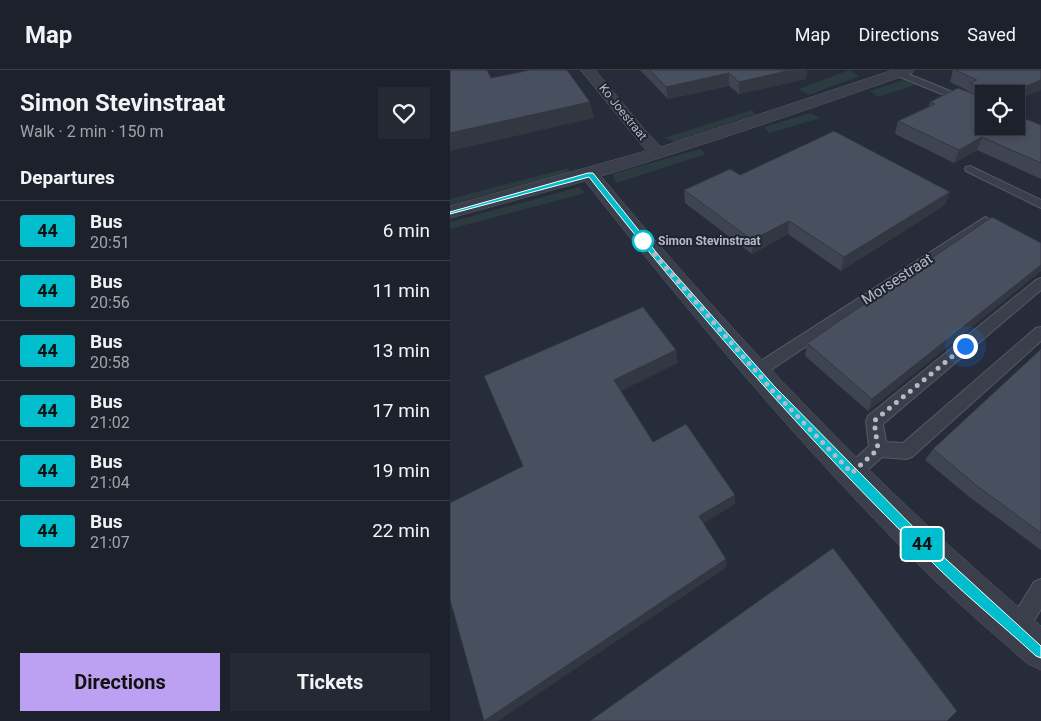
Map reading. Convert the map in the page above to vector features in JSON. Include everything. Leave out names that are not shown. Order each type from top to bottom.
[{"type":"street","name":"Ko Joestraat","points":[[588,70],[639,134],[658,154]]},
{"type":"street","points":[[450,212],[590,175],[658,154],[902,72]]},
{"type":"street","points":[[590,175],[657,258],[756,372],[932,554],[1041,651]]},
{"type":"lane","points":[[902,72],[975,104]]},
{"type":"lane","points":[[970,169],[1041,205]]},
{"type":"lane","name":"Morsestraat","points":[[756,372],[985,221],[1041,251]]},
{"type":"lane","points":[[878,449],[874,421],[1041,283]]},
{"type":"lane","points":[[852,473],[878,449],[906,451],[1041,332]]},
{"type":"lane","points":[[1016,629],[1041,589]]},
{"type":"shaded area","points":[[849,70],[860,76],[809,95],[799,89]]},
{"type":"shaded area","points":[[904,80],[915,85],[878,97],[870,91]]},
{"type":"shaded area","points":[[752,110],[756,114],[675,142],[664,138]]},
{"type":"shaded area","points":[[810,113],[820,118],[769,133],[764,127]]},
{"type":"shaded area","points":[[700,149],[706,154],[616,183],[612,174]]},
{"type":"shaded area","points":[[568,168],[571,174],[505,189],[450,205],[450,199]]},
{"type":"shaded area","points":[[580,187],[585,193],[450,229],[450,222]]},
{"type":"building","points":[[450,70],[487,70],[491,78],[530,70],[567,70],[590,102],[450,133]]},
{"type":"building","points":[[650,70],[791,70],[739,82],[729,73],[666,87]]},
{"type":"building","points":[[955,70],[1041,70],[1041,80],[1025,87],[1025,85],[975,85],[970,83],[977,80]]},
{"type":"building","points":[[958,88],[975,95],[975,135],[1025,135],[1025,119],[1041,125],[1041,163],[982,137],[959,150],[898,121],[935,104],[930,102]]},
{"type":"building","points":[[834,131],[950,192],[844,257],[789,221],[752,240],[684,190],[730,169],[740,175]]},
{"type":"building","points":[[992,217],[1041,243],[1041,265],[872,399],[807,343]]},
{"type":"building","points":[[643,307],[676,350],[614,380],[653,442],[686,424],[735,495],[699,516],[726,559],[484,721],[450,600],[450,503],[523,466],[484,376]]},
{"type":"building","points":[[1041,349],[1041,533],[977,486],[933,449]]},
{"type":"building","points":[[833,548],[957,711],[947,721],[590,721]]},
{"type":"bus line","name":"44","points":[[450,212],[590,175],[657,258],[772,390],[932,554],[1041,651]]},
{"type":"place","name":"Simon Stevinstraat","points":[[643,241]]},
{"type":"route","points":[[643,241],[772,390],[852,473],[878,449],[874,421],[965,346]]}]
